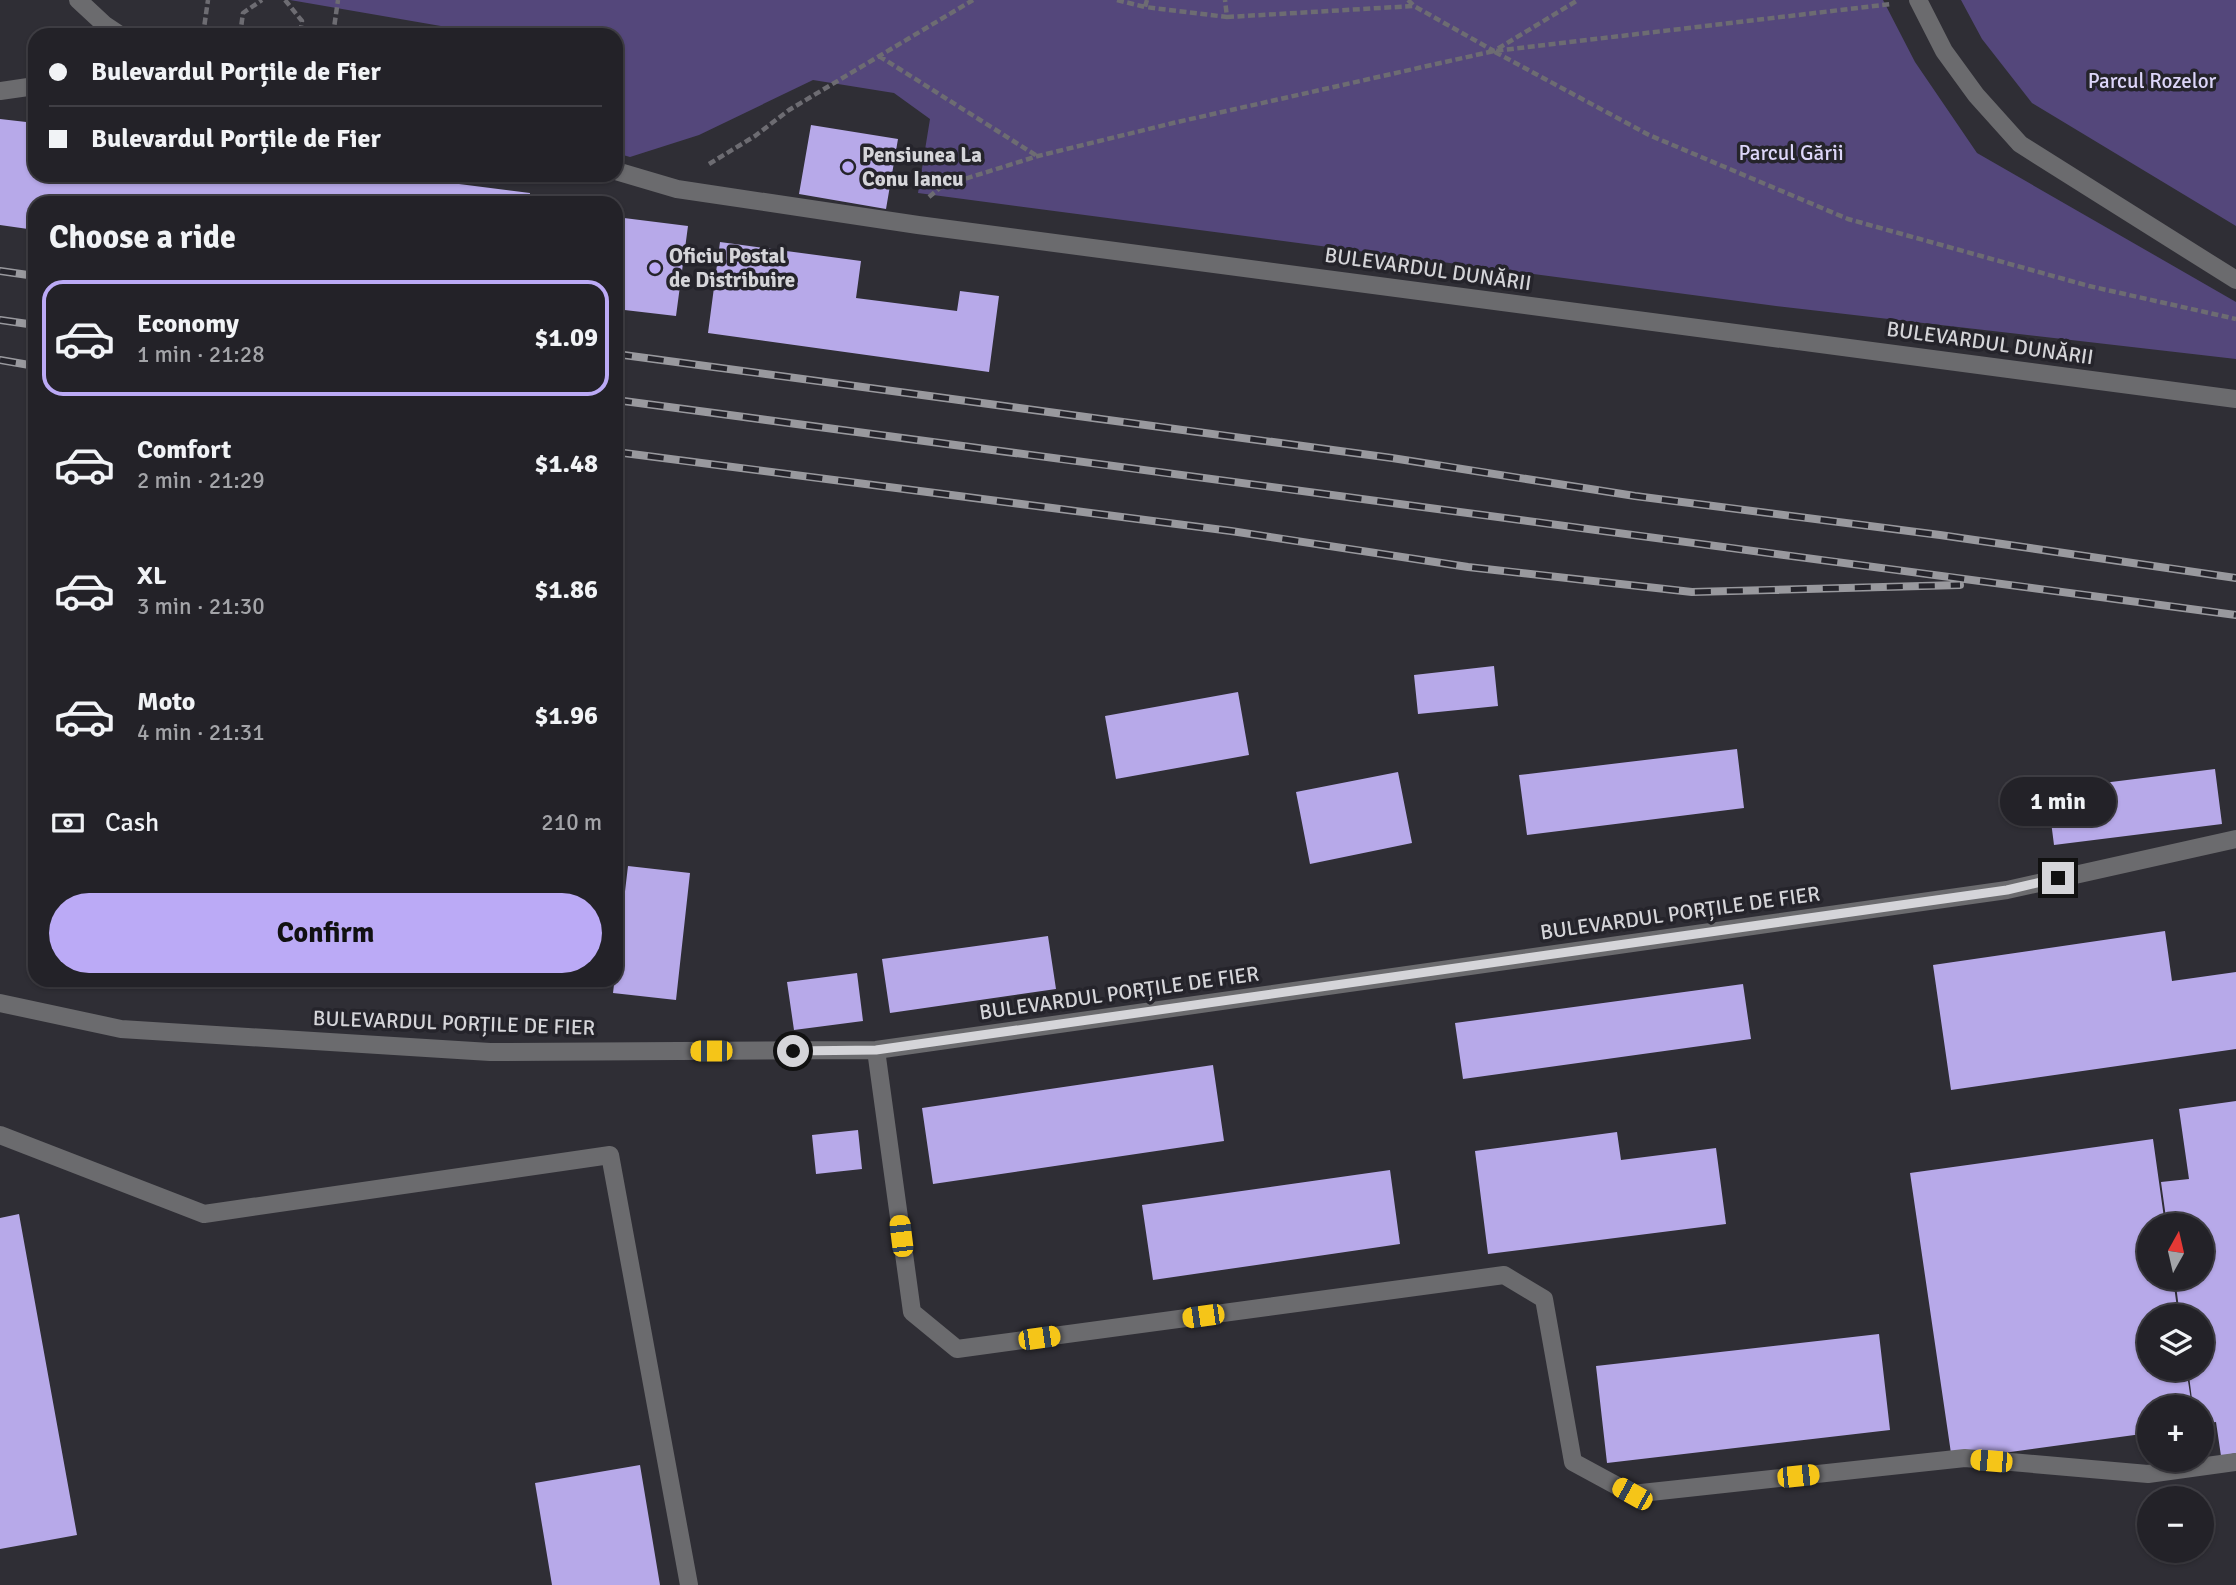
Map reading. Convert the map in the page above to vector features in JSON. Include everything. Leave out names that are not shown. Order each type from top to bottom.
[{"type":"street","points":[[78,0],[110,28]]},
{"type":"street","points":[[1918,0],[1944,51],[1976,95],[2021,144],[2236,280]]},
{"type":"street","points":[[0,91],[28,87]]},
{"type":"street","name":"BULEVARDUL DUNĂRII","points":[[623,173],[677,189],[932,226],[2236,398]]},
{"type":"street","name":"BULEVARDUL PORȚILE DE FIER","points":[[0,1003],[121,1029],[490,1052],[876,1050],[2007,890],[2236,839]]},
{"type":"street","points":[[876,1050],[912,1312],[957,1349],[1504,1275],[1544,1299],[1573,1462],[1632,1494],[1965,1458],[2147,1474],[2236,1462]]},
{"type":"street","points":[[0,1135],[204,1214],[610,1155],[689,1585]]},
{"type":"path","points":[[204,28],[208,0]]},
{"type":"path","points":[[241,28],[243,13],[262,0]]},
{"type":"path","points":[[285,0],[302,21],[301,28]]},
{"type":"path","points":[[334,28],[338,0]]},
{"type":"path","points":[[677,189],[696,172],[755,136],[789,110],[973,0]]},
{"type":"path","points":[[1117,0],[1145,7],[1227,17],[1414,6]]},
{"type":"path","points":[[1145,7],[1147,0]]},
{"type":"path","points":[[1224,0],[1227,17]]},
{"type":"path","points":[[1408,0],[1414,6],[1494,51],[1649,135],[1848,219],[2089,286],[2236,319]]},
{"type":"path","points":[[1494,51],[1578,0]]},
{"type":"path","points":[[942,186],[1038,156],[1494,51],[1861,8]]},
{"type":"path","points":[[879,56],[1038,156]]},
{"type":"green space","name":"Parcul Gării","points":[[290,0],[1883,0],[1915,62],[1977,153],[2236,302],[2236,359],[1776,306],[918,193],[930,119],[894,93],[813,80],[699,135],[630,157],[623,155],[623,28],[452,28]]},
{"type":"green space","name":"Parcul Rozelor","points":[[1961,0],[2236,0],[2236,226],[2032,103],[1982,39]]},
{"type":"building","points":[[0,119],[28,122],[28,182],[443,182],[530,193],[530,196],[28,196],[28,229],[0,225]]},
{"type":"building","name":"Pensiunea La Conu Iancu","points":[[811,125],[898,139],[886,209],[799,194]]},
{"type":"building","points":[[623,218],[688,226],[676,316],[623,310]]},
{"type":"building","points":[[720,242],[861,261],[856,298],[957,311],[960,291],[999,296],[989,372],[708,333]]},
{"type":"building","points":[[1494,666],[1498,706],[1418,714],[1414,675]]},
{"type":"building","points":[[1238,692],[1249,755],[1116,779],[1105,716]]},
{"type":"building","points":[[1737,749],[1744,808],[1527,835],[1519,775]]},
{"type":"building","points":[[2215,769],[2222,824],[2054,845],[2047,790]]},
{"type":"building","points":[[1398,772],[1412,843],[1310,864],[1296,792]]},
{"type":"building","points":[[628,866],[690,873],[676,1000],[613,993],[614,987],[623,987],[623,908]]},
{"type":"building","points":[[2165,931],[2172,981],[2236,972],[2236,1049],[1951,1090],[1933,965]]},
{"type":"building","points":[[1048,936],[1056,989],[890,1013],[882,959]]},
{"type":"building","points":[[857,973],[863,1021],[794,1030],[787,982]]},
{"type":"building","points":[[1743,984],[1751,1039],[1463,1079],[1455,1023]]},
{"type":"building","points":[[1213,1065],[1224,1141],[933,1184],[922,1108]]},
{"type":"building","points":[[2236,1101],[2236,1453],[2221,1456],[2214,1422],[2214,1395],[2191,1395],[2190,1381],[2214,1381],[2214,1304],[2178,1304],[2177,1290],[2214,1290],[2214,1213],[2165,1213],[2161,1182],[2189,1179],[2179,1109]]},
{"type":"building","points":[[858,1130],[862,1169],[816,1174],[812,1135]]},
{"type":"building","points":[[1617,1132],[1621,1160],[1716,1148],[1726,1224],[1488,1254],[1475,1151]]},
{"type":"building","points":[[2153,1139],[2163,1213],[2137,1213],[2137,1290],[2175,1290],[2176,1304],[2137,1304],[2137,1381],[2188,1381],[2190,1395],[2137,1395],[2137,1435],[1952,1460],[1910,1173]]},
{"type":"building","points":[[1390,1170],[1400,1244],[1153,1280],[1142,1205]]},
{"type":"building","points":[[19,1214],[77,1535],[0,1549],[0,1218]]},
{"type":"building","points":[[1879,1334],[1890,1430],[1607,1463],[1596,1366]]},
{"type":"building","points":[[640,1465],[660,1585],[552,1585],[535,1483]]},
{"type":"railway","points":[[0,271],[28,275]]},
{"type":"railway","points":[[0,320],[28,324]]},
{"type":"railway","points":[[623,355],[1392,458],[1635,496],[1940,535],[2236,578]]},
{"type":"railway","points":[[0,360],[28,365]]},
{"type":"railway","points":[[623,401],[2236,615]]},
{"type":"railway","points":[[623,453],[1231,531],[1468,567],[1692,592],[1960,585]]},
{"type":"place","name":"Pensiunea La Conu Iancu","points":[[848,167]]},
{"type":"place","name":"Oficiu Postal de Distribuire","points":[[655,268]]},
{"type":"route","points":[[793,1051],[876,1050],[2007,890],[2058,878]]}]
